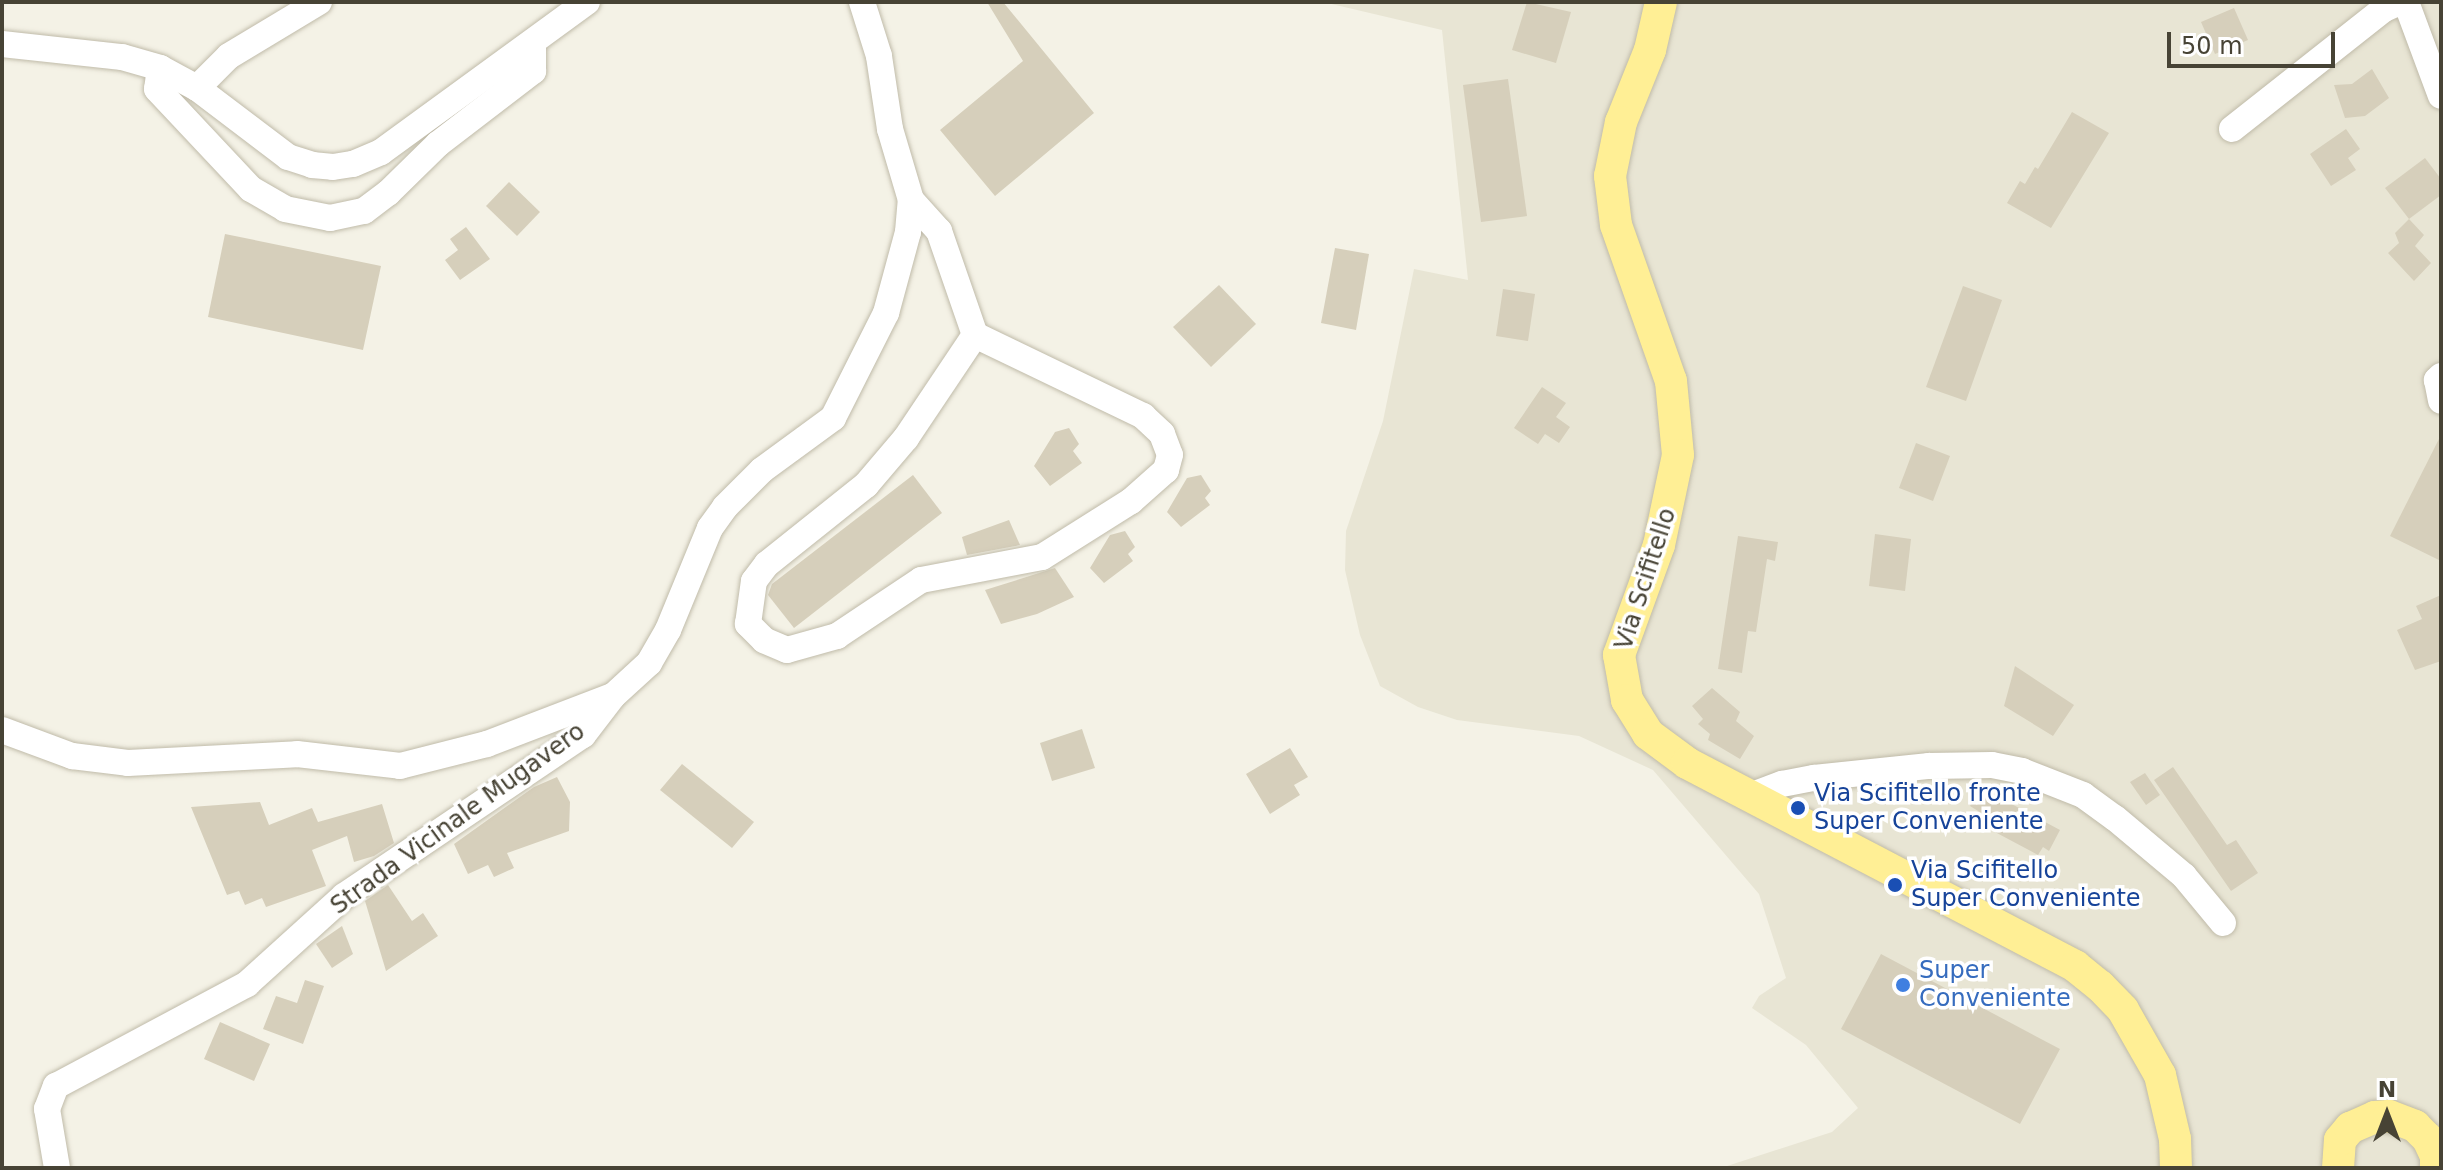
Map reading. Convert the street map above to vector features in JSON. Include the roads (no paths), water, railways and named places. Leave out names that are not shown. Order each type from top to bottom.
[{"type":"main road","name":"Via Scifitello","points":[[1661,2],[1650,50],[1612,155],[1611,197],[1624,251],[1671,381],[1678,455],[1667,517],[1619,655],[1620,675],[1638,720],[1662,747],[2075,966],[2100,986],[2130,1021],[2160,1075],[2175,1139],[2176,1168]]},
{"type":"main road","points":[[2338,1168],[2340,1140],[2350,1128],[2375,1117],[2389,1116],[2415,1126],[2428,1139],[2436,1156],[2436,1168]]},
{"type":"street","points":[[197,88],[229,56],[319,2]]},
{"type":"street","points":[[2,44],[122,57],[160,68],[197,88],[288,157],[312,165],[353,164],[381,152],[587,2]]},
{"type":"street","name":"Strada Vicinale Mugavero","points":[[57,1168],[47,1109],[56,1086],[247,984],[344,896],[583,735],[613,696],[649,663],[668,630],[704,540],[725,507],[762,470],[820,431],[845,400],[886,313],[908,232],[911,200],[890,129],[879,56],[862,2]]},
{"type":"street","points":[[2232,129],[2384,9],[2400,2]]},
{"type":"street","points":[[2406,2],[2441,96]]},
{"type":"street","points":[[160,68],[157,89],[251,189],[285,209],[330,218],[364,211],[388,193],[438,144],[533,71],[533,43]]},
{"type":"street","points":[[911,200],[939,231],[975,335],[1143,416],[1162,434],[1170,455],[1166,470],[1131,501],[1042,557],[921,580],[837,636],[787,650],[764,640],[748,624],[754,581],[767,564],[866,485],[906,438],[975,335]]},
{"type":"street","points":[[2441,376],[2437,380],[2441,401]]},
{"type":"street","points":[[2,730],[72,756],[128,763],[297,754],[400,766],[487,744],[613,696]]},
{"type":"street","points":[[1750,796],[1782,784],[1814,778],[1929,766],[1992,765],[2022,771],[2083,795],[2115,818],[2184,876],[2223,923]]},
{"type":"place","name":"Via Scifitello fronte Super Conveniente","points":[[1798,808]]},
{"type":"place","name":"Via Scifitello Super Conveniente","points":[[1895,885]]},
{"type":"place","name":"Super Conveniente","points":[[1903,985]]}]
